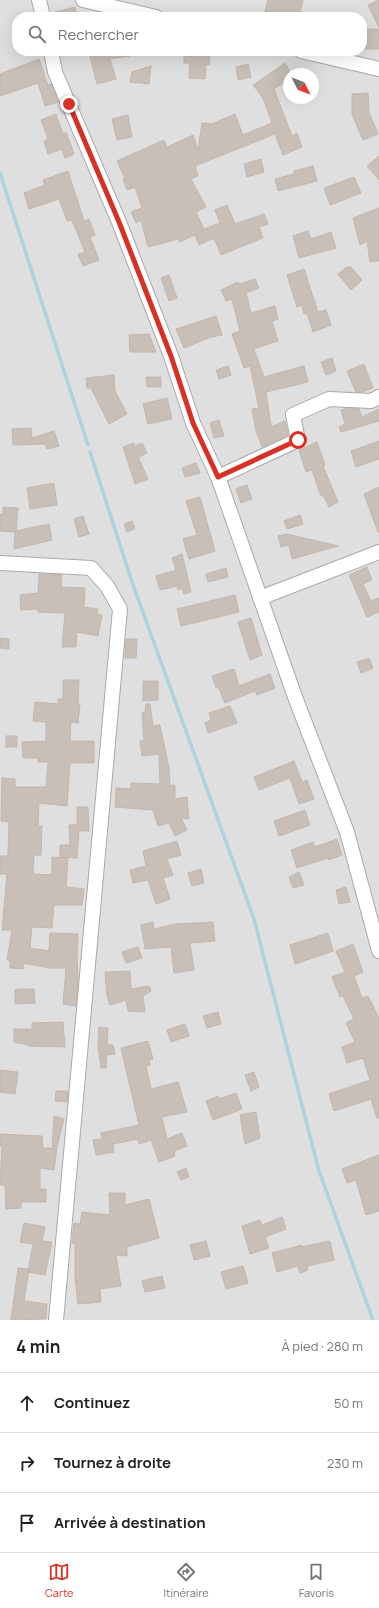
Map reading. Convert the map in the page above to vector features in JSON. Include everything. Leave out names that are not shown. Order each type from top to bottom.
[{"type":"street","points":[[39,0],[42,12]]},
{"type":"street","points":[[83,0],[135,12]]},
{"type":"street","points":[[51,56],[55,72],[119,222],[171,356],[193,423],[218,477],[295,697],[347,832],[379,951]]},
{"type":"street","points":[[323,56],[379,69]]},
{"type":"street","points":[[218,477],[298,440],[293,415],[329,399],[371,401],[379,397]]},
{"type":"street","points":[[260,598],[379,552]]},
{"type":"street","points":[[0,563],[91,568],[107,586],[120,609],[56,1320]]},
{"type":"shaded area","points":[[0,0],[379,0],[379,1320],[0,1320]]},
{"type":"building","points":[[268,0],[303,0],[300,12],[265,12]]},
{"type":"building","points":[[379,0],[379,28],[368,5]]},
{"type":"building","points":[[75,7],[76,12],[55,12]]},
{"type":"building","points":[[367,29],[379,29],[379,49],[367,49]]},
{"type":"building","points":[[90,56],[130,56],[110,59],[116,79],[97,84]]},
{"type":"building","points":[[184,56],[210,56],[209,65],[206,64],[205,79],[189,78],[190,63],[184,63]]},
{"type":"building","points":[[39,59],[48,85],[51,84],[58,102],[45,106],[38,83],[0,96],[0,74]]},
{"type":"building","points":[[285,63],[288,68],[283,68],[283,83],[274,89],[292,136],[297,133],[302,147],[283,155],[275,134],[195,166],[198,176],[191,179],[206,207],[196,212],[204,229],[220,223],[215,210],[227,205],[235,224],[264,214],[268,224],[259,227],[263,238],[221,255],[214,238],[199,245],[195,235],[179,242],[178,239],[148,247],[141,220],[136,223],[131,212],[142,208],[135,187],[127,190],[123,179],[125,179],[117,161],[164,140],[167,147],[193,135],[198,150],[202,123],[212,124],[235,114],[243,135],[272,123],[263,98],[253,85]]},
{"type":"building","points":[[248,64],[251,77],[238,80],[236,67]]},
{"type":"building","points":[[151,66],[149,84],[130,82],[132,72]]},
{"type":"building","points":[[368,93],[369,112],[378,134],[363,140],[352,114],[352,94]]},
{"type":"building","points":[[56,114],[63,134],[66,132],[74,154],[65,158],[62,149],[48,154],[44,141],[48,139],[41,120]]},
{"type":"building","points":[[128,115],[132,137],[117,140],[112,119]]},
{"type":"building","points":[[379,156],[379,180],[367,166]]},
{"type":"building","points":[[261,159],[264,172],[247,177],[244,164]]},
{"type":"building","points":[[313,166],[317,181],[278,191],[275,179],[294,174],[294,171]]},
{"type":"building","points":[[68,171],[84,221],[89,219],[95,235],[90,237],[99,260],[83,266],[78,254],[85,252],[72,220],[67,221],[59,199],[29,209],[24,193],[45,185],[43,180]]},
{"type":"building","points":[[354,177],[361,193],[330,205],[324,188]]},
{"type":"building","points":[[379,208],[379,261],[370,262],[367,241],[360,245],[353,218]]},
{"type":"building","points":[[308,231],[311,239],[331,232],[336,248],[299,258],[293,236]]},
{"type":"building","points":[[347,267],[351,267],[362,280],[351,290],[338,274]]},
{"type":"building","points":[[304,269],[318,312],[326,310],[331,325],[313,332],[307,313],[304,314],[302,305],[297,307],[287,275]]},
{"type":"building","points":[[169,275],[177,298],[169,301],[161,278]]},
{"type":"building","points":[[255,279],[259,288],[246,293],[251,313],[275,306],[278,319],[272,321],[278,341],[254,349],[264,377],[304,366],[308,382],[266,392],[271,427],[285,421],[288,435],[262,447],[256,431],[252,409],[259,408],[250,366],[244,368],[232,334],[240,331],[232,299],[226,301],[221,290],[238,282],[239,284]]},
{"type":"building","points":[[216,316],[222,335],[211,337],[184,348],[176,329]]},
{"type":"building","points":[[149,334],[156,352],[130,352],[129,335]]},
{"type":"building","points":[[332,358],[336,371],[326,375],[321,362]]},
{"type":"building","points":[[364,364],[373,388],[362,392],[356,392],[347,371]]},
{"type":"building","points":[[228,366],[231,375],[219,379],[216,370]]},
{"type":"building","points":[[114,375],[115,391],[127,414],[109,424],[91,388],[87,388],[86,378]]},
{"type":"building","points":[[146,377],[161,377],[161,387],[147,387]]},
{"type":"building","points":[[167,398],[172,419],[148,424],[143,404]]},
{"type":"building","points":[[348,408],[359,409],[362,417],[379,409],[379,421],[341,432],[339,427],[345,424],[341,410]]},
{"type":"building","points":[[219,420],[224,436],[214,438],[210,423]]},
{"type":"building","points":[[31,428],[32,438],[54,431],[59,446],[47,449],[45,444],[13,445],[12,429]]},
{"type":"building","points":[[379,441],[379,459],[356,467],[351,451]]},
{"type":"building","points":[[317,442],[325,465],[323,466],[338,502],[329,507],[323,495],[321,496],[312,470],[306,472],[299,450]]},
{"type":"building","points":[[134,443],[135,446],[142,443],[147,453],[139,457],[139,459],[148,479],[135,484],[123,447]]},
{"type":"building","points":[[196,463],[200,473],[185,477],[182,468]]},
{"type":"building","points":[[54,483],[57,505],[30,509],[27,488]]},
{"type":"building","points":[[247,485],[252,499],[241,503],[236,489]]},
{"type":"building","points":[[379,487],[379,532],[378,532],[364,494]]},
{"type":"building","points":[[200,497],[215,551],[189,559],[183,539],[197,535],[186,501]]},
{"type":"building","points":[[3,507],[18,508],[16,531],[49,524],[52,540],[14,549],[15,532],[0,531],[0,514],[3,515]]},
{"type":"building","points":[[300,515],[303,524],[287,529],[284,521]]},
{"type":"building","points":[[83,516],[89,534],[79,537],[74,519]]},
{"type":"building","points":[[132,521],[135,529],[127,532],[124,524]]},
{"type":"building","points":[[287,534],[338,546],[292,559],[289,545],[281,547],[278,536]]},
{"type":"building","points":[[182,554],[191,592],[184,594],[182,588],[178,590],[177,586],[160,590],[156,576],[176,570],[172,558]]},
{"type":"building","points":[[367,567],[372,580],[363,584],[371,601],[379,598],[379,612],[367,617],[349,575]]},
{"type":"building","points":[[226,568],[228,577],[208,582],[206,574]]},
{"type":"building","points":[[39,574],[62,575],[61,587],[85,588],[84,607],[98,609],[97,614],[102,615],[98,636],[77,632],[76,647],[62,647],[65,613],[38,612],[38,609],[21,610],[20,595],[38,593]]},
{"type":"building","points":[[235,595],[239,612],[181,626],[177,609]]},
{"type":"building","points":[[251,618],[262,655],[250,660],[238,622]]},
{"type":"building","points":[[0,638],[9,639],[9,649],[0,648]]},
{"type":"building","points":[[126,639],[137,639],[136,658],[125,658]]},
{"type":"building","points":[[369,658],[373,668],[361,673],[357,662]]},
{"type":"building","points":[[234,669],[239,686],[270,674],[275,688],[257,695],[255,691],[225,703],[218,687],[216,688],[212,676]]},
{"type":"building","points":[[63,680],[79,680],[78,704],[80,704],[78,723],[71,722],[70,741],[94,741],[94,763],[70,763],[67,806],[39,803],[38,826],[42,826],[41,855],[34,855],[33,874],[52,875],[52,857],[68,858],[66,887],[84,889],[82,905],[54,905],[52,928],[32,927],[30,948],[49,951],[50,933],[78,934],[78,978],[76,1006],[63,1004],[66,968],[49,968],[23,963],[24,969],[10,968],[10,961],[7,960],[12,930],[2,930],[7,874],[0,874],[0,856],[8,856],[9,822],[1,821],[2,778],[15,779],[15,787],[46,787],[48,762],[38,762],[38,758],[23,758],[22,742],[46,741],[46,722],[33,721],[35,702],[58,704],[58,699],[63,699]]},
{"type":"building","points":[[143,681],[158,681],[158,700],[143,701]]},
{"type":"building","points":[[146,704],[150,704],[153,726],[160,725],[169,768],[170,785],[175,785],[175,799],[187,797],[189,819],[181,818],[187,830],[175,836],[169,823],[158,826],[153,810],[115,807],[116,788],[131,789],[131,783],[160,784],[159,754],[142,756],[140,741],[144,741],[142,713],[145,712]]},
{"type":"building","points":[[230,706],[237,723],[208,733],[205,723],[211,720],[209,713]]},
{"type":"building","points":[[6,736],[17,736],[17,747],[6,747]]},
{"type":"building","points":[[294,761],[302,782],[307,780],[314,799],[299,804],[290,778],[259,790],[254,777]]},
{"type":"building","points":[[77,807],[88,807],[89,831],[79,831],[77,858],[60,857],[60,845],[70,845],[69,825],[77,825]]},
{"type":"building","points":[[305,810],[310,825],[279,836],[274,821]]},
{"type":"building","points":[[337,839],[342,855],[297,868],[291,850],[313,842],[315,847]]},
{"type":"building","points":[[177,841],[181,855],[167,859],[173,875],[163,878],[170,899],[156,904],[148,880],[133,883],[130,870],[146,866],[143,851]]},
{"type":"building","points":[[201,869],[204,883],[192,886],[188,873]]},
{"type":"building","points":[[299,872],[304,885],[293,888],[289,877]]},
{"type":"building","points":[[346,887],[350,902],[339,904],[336,890]]},
{"type":"building","points":[[153,922],[154,929],[176,924],[213,922],[215,941],[190,943],[194,970],[174,973],[171,947],[145,949],[141,925]]},
{"type":"building","points":[[328,933],[333,951],[295,964],[290,945]]},
{"type":"building","points":[[353,944],[363,972],[354,976],[362,998],[368,996],[379,1018],[379,1118],[377,1118],[371,1099],[334,1111],[329,1094],[370,1080],[363,1058],[347,1063],[342,1047],[355,1042],[346,1023],[354,1019],[343,996],[340,997],[332,977],[345,972],[336,951]]},
{"type":"building","points":[[138,947],[142,958],[126,963],[122,952]]},
{"type":"building","points":[[130,971],[131,989],[149,986],[151,991],[143,996],[145,1012],[128,1011],[126,1000],[110,1005],[107,996],[105,972]]},
{"type":"building","points":[[34,989],[35,1003],[15,1004],[15,990]]},
{"type":"building","points":[[218,1012],[221,1024],[207,1028],[203,1016]]},
{"type":"building","points":[[63,1022],[65,1047],[28,1046],[14,1042],[14,1029],[32,1029],[32,1023]]},
{"type":"building","points":[[185,1024],[189,1036],[171,1042],[167,1030]]},
{"type":"building","points":[[99,1027],[108,1028],[107,1045],[113,1045],[115,1054],[107,1055],[106,1068],[101,1068],[98,1046]]},
{"type":"building","points":[[148,1041],[153,1059],[149,1060],[150,1065],[146,1066],[151,1089],[178,1082],[187,1112],[162,1117],[167,1139],[182,1133],[187,1146],[174,1151],[175,1156],[159,1162],[151,1140],[139,1144],[138,1139],[113,1144],[114,1152],[96,1155],[93,1140],[102,1139],[101,1133],[139,1125],[121,1048]]},
{"type":"building","points":[[0,1070],[18,1072],[15,1094],[0,1092]]},
{"type":"building","points":[[254,1072],[259,1087],[251,1091],[245,1075]]},
{"type":"building","points":[[56,1091],[68,1091],[67,1102],[55,1101]]},
{"type":"building","points":[[236,1093],[242,1109],[213,1120],[206,1101],[218,1096],[219,1099]]},
{"type":"building","points":[[256,1112],[260,1138],[245,1144],[240,1115]]},
{"type":"building","points":[[54,1116],[64,1119],[57,1147],[52,1146]]},
{"type":"building","points":[[0,1134],[42,1136],[43,1148],[57,1148],[54,1170],[40,1168],[40,1189],[46,1189],[46,1202],[21,1202],[21,1208],[6,1209],[5,1185],[0,1185],[2,1146],[0,1146]]},
{"type":"building","points":[[379,1155],[379,1211],[366,1215],[356,1180],[347,1183],[342,1169]]},
{"type":"building","points":[[186,1168],[189,1177],[181,1180],[177,1172]]},
{"type":"building","points":[[109,1193],[125,1193],[125,1205],[149,1199],[159,1238],[127,1247],[127,1256],[116,1255],[121,1286],[100,1289],[101,1302],[78,1304],[75,1277],[75,1243],[72,1243],[74,1223],[80,1224],[82,1212],[110,1215]]},
{"type":"building","points":[[282,1217],[286,1229],[265,1237],[269,1248],[250,1254],[242,1226],[260,1220],[262,1225]]},
{"type":"building","points":[[24,1223],[45,1227],[42,1241],[52,1242],[45,1275],[28,1272],[33,1244],[20,1242]]},
{"type":"building","points":[[206,1241],[210,1256],[194,1260],[190,1245]]},
{"type":"building","points":[[330,1241],[334,1260],[307,1266],[308,1270],[300,1273],[298,1266],[277,1272],[272,1253],[302,1245],[302,1247]]},
{"type":"building","points":[[243,1266],[248,1283],[226,1289],[221,1272]]},
{"type":"building","points":[[18,1268],[29,1269],[24,1301],[47,1304],[46,1319],[11,1320]]},
{"type":"building","points":[[162,1276],[165,1288],[145,1292],[142,1281]]},
{"type":"waterway","points":[[0,173],[88,445]]},
{"type":"waterway","points":[[90,452],[132,582],[254,919],[319,1171],[373,1320]]},
{"type":"route","points":[[69,104],[119,222],[171,356],[193,423],[218,477],[298,440]]}]
